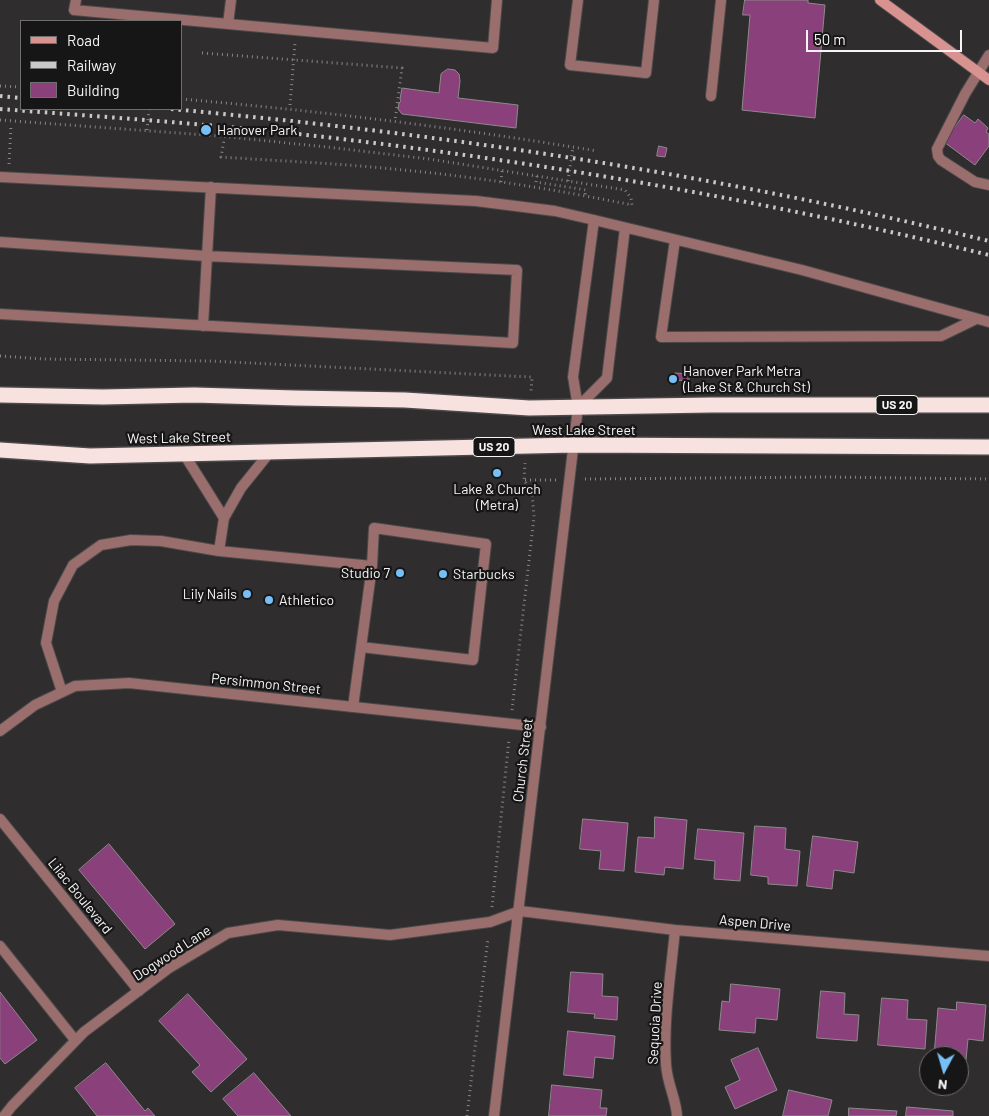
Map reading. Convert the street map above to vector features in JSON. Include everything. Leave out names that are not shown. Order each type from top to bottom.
[{"type":"highway","name":"West Lake Street","points":[[0,395],[46,397],[203,396],[405,400],[530,408],[711,405],[989,405]]},
{"type":"highway","name":"West Lake Street","points":[[0,450],[90,456],[573,445],[989,447]]},
{"type":"street","points":[[76,0],[74,10],[493,48],[497,0]]},
{"type":"street","points":[[228,24],[231,0]]},
{"type":"street","points":[[578,0],[570,65],[646,73],[654,0]]},
{"type":"street","points":[[711,96],[721,0]]},
{"type":"street","points":[[880,0],[989,80]]},
{"type":"street","points":[[989,55],[978,71],[939,145],[938,156],[941,160],[975,182],[989,185]]},
{"type":"street","points":[[4,178],[476,201],[555,211],[802,270],[989,322]]},
{"type":"street","points":[[202,326],[211,187]]},
{"type":"street","name":"Church Street","points":[[494,1116],[520,910],[578,407],[573,377],[594,220]]},
{"type":"street","points":[[578,407],[607,378],[625,228]]},
{"type":"street","points":[[675,240],[661,337],[941,336],[976,319]]},
{"type":"street","points":[[0,242],[206,256],[517,270],[513,343],[0,314]]},
{"type":"street","points":[[219,551],[224,518],[241,488],[270,452]]},
{"type":"street","points":[[184,454],[224,518]]},
{"type":"street","points":[[352,707],[372,566],[374,528],[486,544],[473,660],[361,647]]},
{"type":"street","points":[[62,692],[46,643],[54,602],[73,565],[101,545],[131,540],[161,541],[219,551],[372,566]]},
{"type":"street","name":"Persimmon Street","points":[[0,731],[35,704],[75,686],[129,683],[541,727]]},
{"type":"street","name":"Lilac Boulevard","points":[[0,819],[139,991]]},
{"type":"street","name":"Dogwood Lane","points":[[4,1116],[75,1040],[169,968],[228,933],[278,925],[390,935],[490,922],[520,910]]},
{"type":"street","name":"Aspen Drive","points":[[520,910],[675,930],[989,956]]},
{"type":"street","name":"Sequoia Drive","points":[[675,930],[665,1044],[667,1080],[677,1116]]},
{"type":"street","points":[[0,946],[75,1040]]},
{"type":"path","points":[[290,105],[296,30]]},
{"type":"path","points":[[202,53],[402,68],[394,121]]},
{"type":"path","points":[[0,86],[20,87]]},
{"type":"path","points":[[182,99],[394,121],[598,151]]},
{"type":"path","points":[[147,130],[149,110]]},
{"type":"path","points":[[0,120],[147,130],[327,147],[502,170],[625,190],[631,198],[632,205],[585,195],[501,182],[391,169],[221,157],[224,140]]},
{"type":"path","points":[[4,178],[11,125]]},
{"type":"path","points":[[568,181],[573,147]]},
{"type":"path","points":[[501,182],[502,170]]},
{"type":"path","points":[[537,176],[536,182],[586,190],[585,195]]},
{"type":"path","points":[[0,356],[52,359],[210,361],[532,377]]},
{"type":"path","points":[[615,479],[816,477],[989,479]]},
{"type":"path","points":[[467,1116],[534,517],[532,492],[524,480]]},
{"type":"building","points":[[745,0],[808,0],[808,3],[825,5],[815,118],[742,110],[750,15],[743,15]]},
{"type":"building","points":[[448,69],[455,70],[459,74],[458,98],[518,105],[516,128],[402,114],[398,109],[402,88],[439,93],[441,74]]},
{"type":"building","points":[[964,115],[975,123],[978,119],[988,128],[986,132],[989,134],[989,146],[975,165],[944,142]]},
{"type":"building","points":[[659,146],[667,148],[665,157],[657,156]]},
{"type":"building","points":[[675,373],[689,374],[689,381],[675,380]]},
{"type":"building","points":[[655,817],[687,820],[683,869],[665,867],[664,875],[635,872],[638,837],[654,838]]},
{"type":"building","points":[[583,819],[628,823],[624,871],[599,869],[601,851],[580,849]]},
{"type":"building","points":[[755,826],[786,828],[785,849],[800,851],[797,886],[768,884],[768,877],[751,875]]},
{"type":"building","points":[[698,829],[744,833],[740,881],[714,879],[715,861],[695,859]]},
{"type":"building","points":[[813,836],[858,842],[854,873],[834,870],[832,889],[807,886]]},
{"type":"building","points":[[109,844],[175,924],[145,949],[79,870]]},
{"type":"building","points":[[571,972],[603,974],[602,996],[618,997],[617,1020],[594,1018],[595,1014],[568,1012]]},
{"type":"building","points":[[731,984],[780,989],[777,1020],[756,1018],[755,1033],[719,1030],[722,1001],[729,1002]]},
{"type":"building","points":[[821,991],[845,993],[844,1014],[859,1015],[857,1041],[817,1038]]},
{"type":"building","points":[[0,992],[37,1040],[5,1064],[0,1058]]},
{"type":"building","points":[[188,994],[247,1059],[211,1092],[192,1072],[200,1065],[159,1021]]},
{"type":"building","points":[[882,998],[908,1000],[907,1019],[927,1020],[925,1046],[919,1046],[919,1048],[878,1045]]},
{"type":"building","points":[[957,1002],[986,1005],[983,1041],[968,1039],[967,1046],[935,1046],[938,1008],[956,1010]]},
{"type":"building","points":[[568,1031],[615,1036],[613,1059],[595,1057],[593,1078],[564,1075]]},
{"type":"building","points":[[758,1048],[777,1090],[735,1109],[725,1087],[740,1080],[731,1060]]},
{"type":"building","points":[[106,1063],[145,1111],[148,1108],[155,1116],[97,1116],[75,1088]]},
{"type":"building","points":[[254,1073],[291,1116],[238,1116],[223,1099]]},
{"type":"building","points":[[552,1085],[602,1090],[600,1108],[607,1108],[606,1116],[549,1116]]},
{"type":"building","points":[[789,1090],[832,1100],[828,1116],[783,1116]]},
{"type":"building","points":[[907,1107],[953,1111],[953,1116],[906,1116]]},
{"type":"building","points":[[849,1108],[897,1111],[896,1116],[849,1116]]},
{"type":"railway","points":[[0,96],[20,98]]},
{"type":"railway","points":[[0,109],[277,132],[485,158],[739,200],[906,235],[989,255]]},
{"type":"railway","points":[[181,110],[377,131],[480,144],[582,160],[786,196],[888,217],[989,241]]},
{"type":"place","name":"Hanover Park","points":[[206,130]]},
{"type":"place","name":"Hanover Park Metra (Lake St & Church St)","points":[[673,379]]},
{"type":"place","name":"Lake & Church (Metra)","points":[[497,473]]},
{"type":"place","name":"Studio 7","points":[[400,573]]},
{"type":"place","name":"Starbucks","points":[[443,574]]},
{"type":"place","name":"Lily Nails","points":[[247,594]]},
{"type":"place","name":"Athletico","points":[[269,600]]}]
